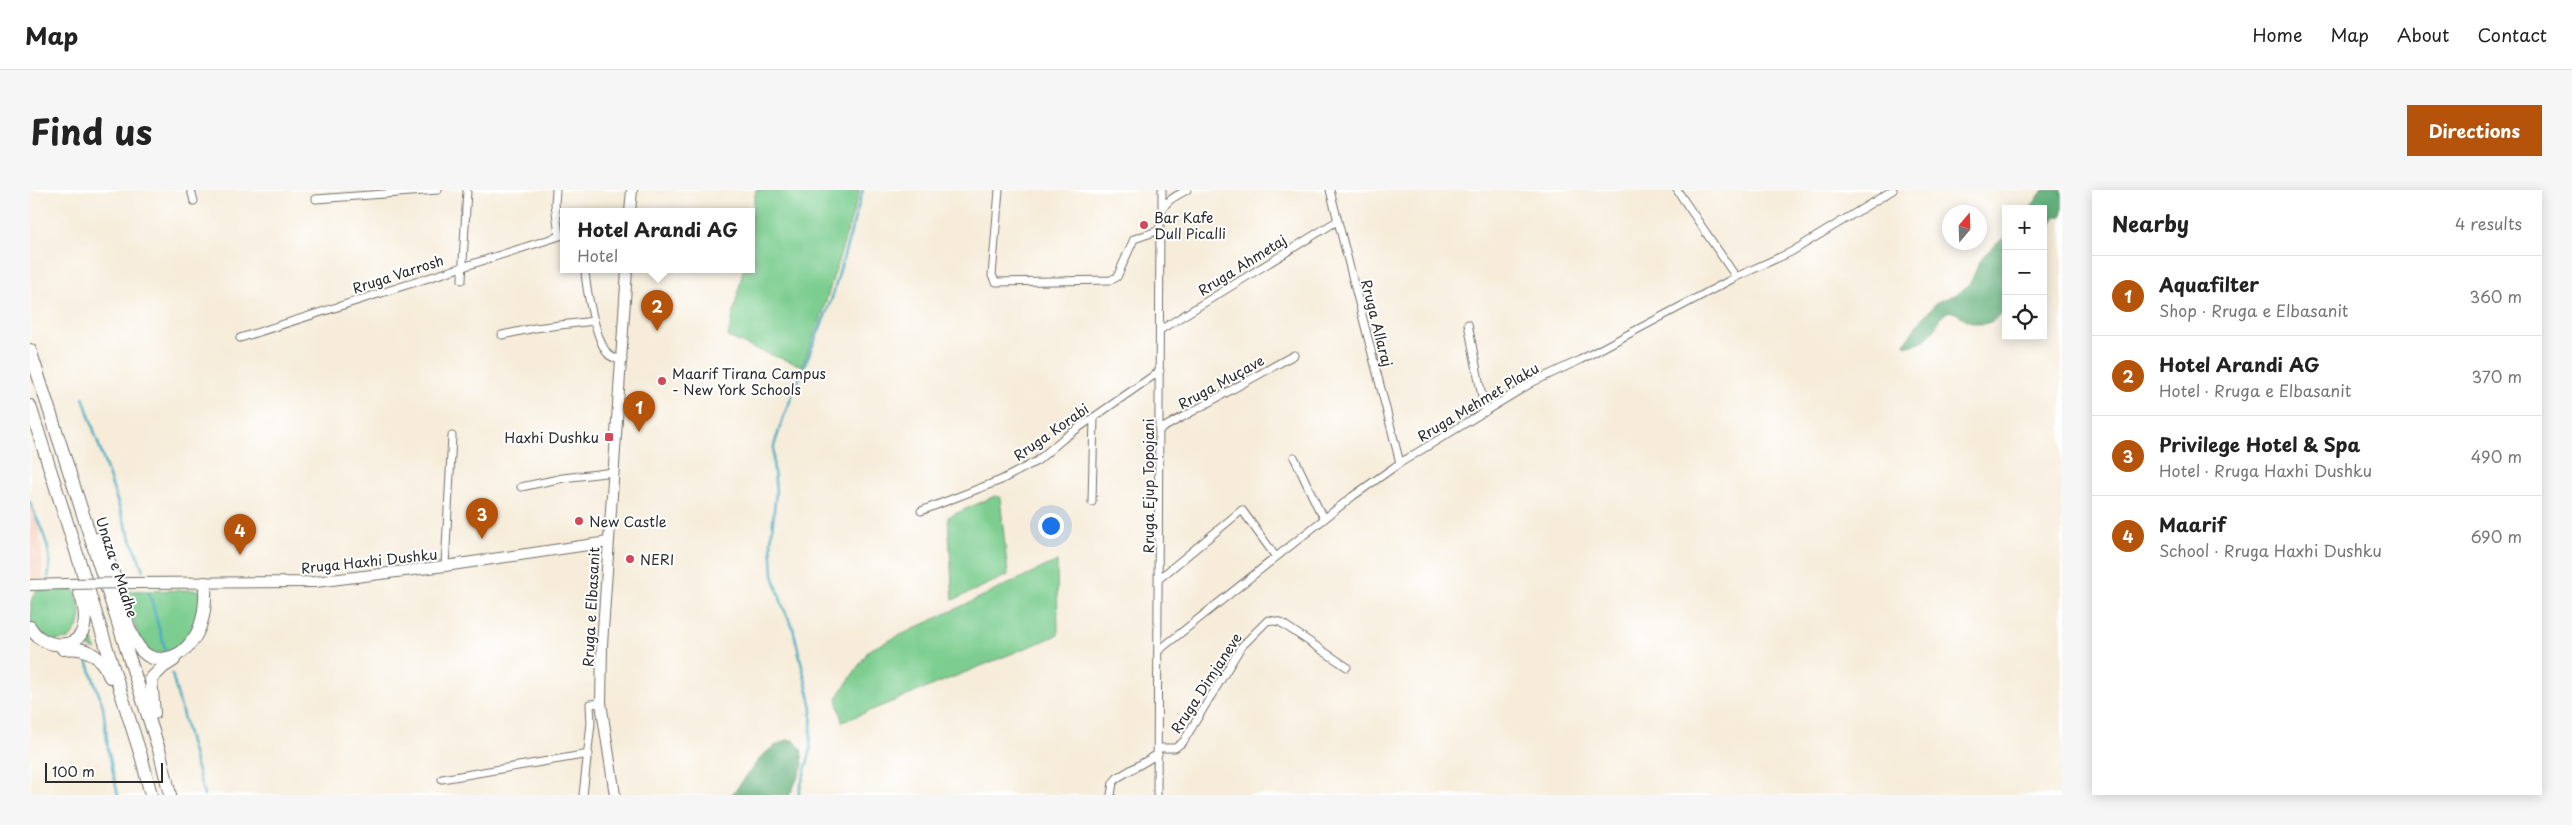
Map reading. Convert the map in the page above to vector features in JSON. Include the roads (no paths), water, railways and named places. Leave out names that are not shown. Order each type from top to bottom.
[{"type":"highway","name":"Unaza e Madhe","points":[[30,350],[160,753],[170,795]]},
{"type":"highway","points":[[30,406],[142,759],[151,795]]},
{"type":"highway","points":[[69,469],[85,495],[131,630],[142,651],[155,658],[163,659],[172,657],[187,648],[197,632],[204,615],[209,583]]},
{"type":"highway","points":[[30,627],[43,641],[59,644],[77,639],[84,625],[84,606],[52,502],[51,473]]},
{"type":"highway","points":[[160,753],[151,679],[163,667],[192,647],[206,621],[209,583]]},
{"type":"highway","points":[[30,636],[38,644],[50,649],[82,648],[97,657],[107,670],[142,759]]},
{"type":"street","points":[[192,190],[194,201]]},
{"type":"street","points":[[316,199],[438,190]]},
{"type":"street","points":[[462,280],[467,190]]},
{"type":"street","points":[[556,190],[555,204],[560,230]]},
{"type":"street","points":[[630,208],[632,190]]},
{"type":"street","points":[[999,190],[992,276],[996,282],[1111,280],[1117,277],[1134,239],[1160,230]]},
{"type":"street","name":"Rruga Ejup Topojani","points":[[1157,795],[1160,578],[1160,230],[1162,190]]},
{"type":"street","points":[[1162,208],[1169,200],[1187,190]]},
{"type":"street","name":"Rruga Allaraj","points":[[1330,190],[1400,463]]},
{"type":"street","points":[[1676,190],[1736,277]]},
{"type":"street","name":"Rruga Mehmet Plaku","points":[[1158,651],[1325,518],[1400,463],[1533,382],[1578,361],[1736,277],[1792,252],[1893,190]]},
{"type":"street","name":"Rruga Ahmetaj","points":[[1160,330],[1337,220]]},
{"type":"street","name":"Rruga Varrosh","points":[[240,338],[560,235]]},
{"type":"street","points":[[585,273],[594,321],[606,353],[612,358],[622,360]]},
{"type":"street","name":"Rruga e Elbasanit","points":[[616,795],[601,703],[602,645],[627,273]]},
{"type":"street","points":[[502,335],[535,328],[594,321]]},
{"type":"street","points":[[1468,324],[1485,412]]},
{"type":"street","name":"Rruga Muçave","points":[[1160,428],[1294,355]]},
{"type":"street","name":"Rruga Korabi","points":[[921,511],[1002,480],[1030,465],[1160,371]]},
{"type":"street","points":[[1092,502],[1094,418]]},
{"type":"street","points":[[444,566],[452,436]]},
{"type":"street","points":[[1294,457],[1319,510],[1325,518]]},
{"type":"street","points":[[521,487],[563,478],[614,472]]},
{"type":"street","points":[[1160,578],[1242,510],[1276,557]]},
{"type":"street","name":"Rruga Haxhi Dushku","points":[[30,585],[315,582],[444,566],[608,542]]},
{"type":"street","name":"Rruga Dimjaneve","points":[[1158,751],[1175,748],[1183,742],[1241,647],[1268,620],[1280,622],[1347,667]]},
{"type":"street","points":[[583,795],[589,754],[590,704],[601,703]]},
{"type":"street","points":[[1111,795],[1116,778],[1158,751]]},
{"type":"street","points":[[442,779],[589,754]]},
{"type":"waterway","points":[[798,795],[810,753],[812,708],[793,628],[783,607],[773,575],[771,541],[776,491],[773,462],[774,446],[783,418],[831,301],[863,190]]},
{"type":"waterway","points":[[83,397],[122,516],[143,570]]},
{"type":"waterway","points":[[30,502],[48,548],[50,567],[48,577]]},
{"type":"waterway","points":[[149,593],[165,649]]},
{"type":"waterway","points":[[86,658],[103,706],[108,749],[118,795]]},
{"type":"waterway","points":[[172,674],[204,795]]},
{"type":"place","name":"Bar Kafe Dull Picalli","points":[[1144,225]]},
{"type":"place","name":"Hotel Arandi AG","points":[[657,331]]},
{"type":"place","name":"Maarif Tirana Campus - New York Schools","points":[[662,381]]},
{"type":"place","name":"Aquafilter","points":[[639,432]]},
{"type":"place","name":"Haxhi Dushku","points":[[609,437]]},
{"type":"place","name":"New Castle","points":[[579,521]]},
{"type":"place","name":"Privilege Hotel & Spa","points":[[482,539]]},
{"type":"place","name":"Maarif","points":[[240,555]]},
{"type":"place","name":"NERI","points":[[630,559]]}]
